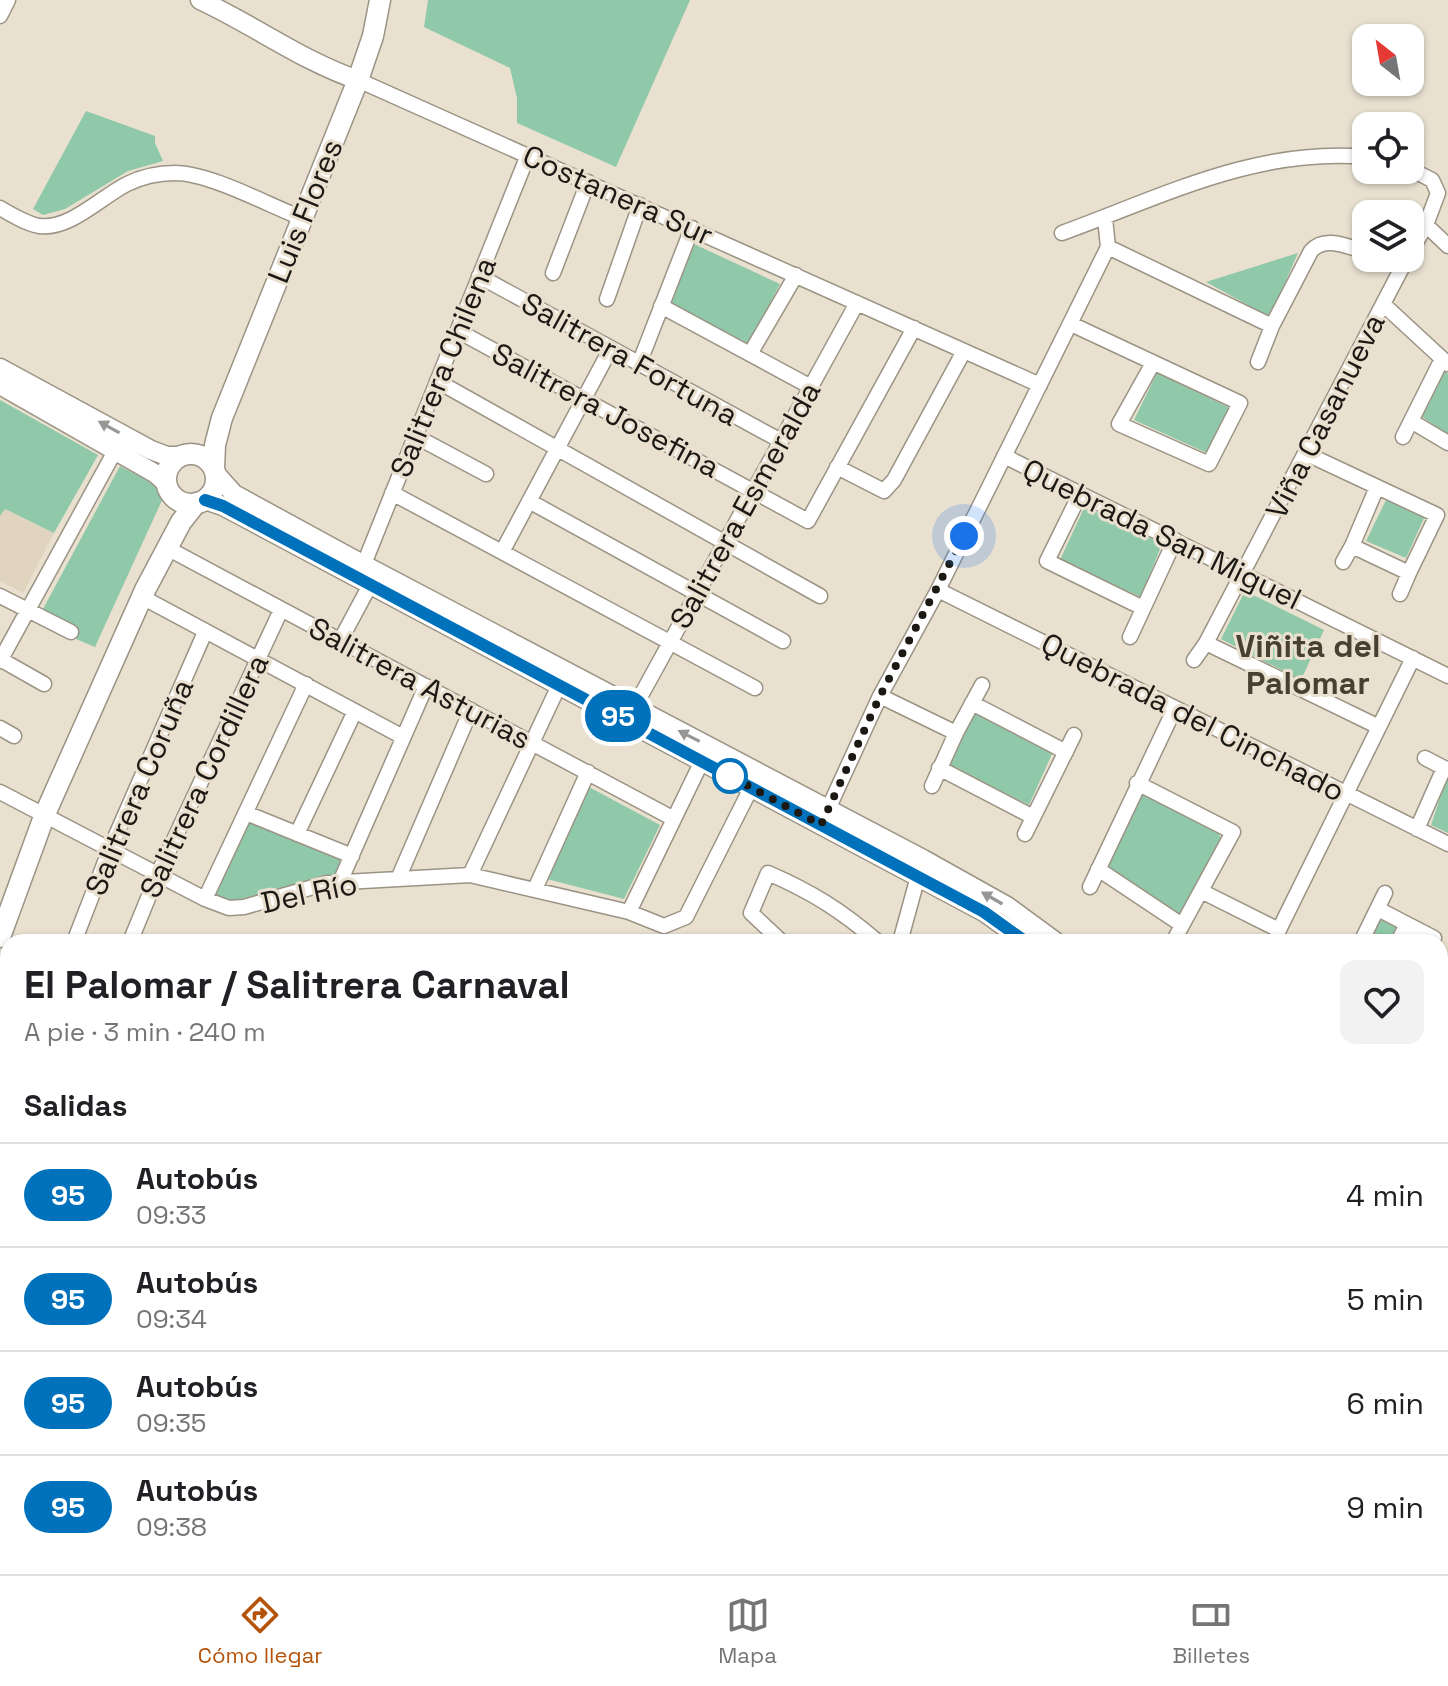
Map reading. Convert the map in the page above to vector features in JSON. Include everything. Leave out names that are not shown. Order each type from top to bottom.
[{"type":"main road","name":"Luis Flores","points":[[216,471],[215,445],[222,418],[358,80],[373,36],[380,0]]},
{"type":"main road","name":"Luis Flores","points":[[186,455],[207,442],[222,418]]},
{"type":"main road","points":[[1,934],[45,814],[144,593],[189,510],[214,491],[216,471],[204,456],[186,455],[169,467],[169,517],[144,593]]},
{"type":"main road","points":[[168,488],[183,503],[200,501]]},
{"type":"street","points":[[0,16],[8,0]]},
{"type":"street","name":"Costanera Sur","points":[[200,0],[231,14],[322,67],[528,155],[1040,385]]},
{"type":"street","name":"Salitrera Chilena","points":[[340,641],[392,493],[528,155]]},
{"type":"street","points":[[1062,233],[1209,176],[1306,156],[1352,155]]},
{"type":"street","points":[[0,208],[24,221],[51,226],[73,217],[129,183],[155,175],[178,173],[205,178],[302,218]]},
{"type":"street","points":[[1424,175],[1438,193],[1426,225],[1448,246]]},
{"type":"street","points":[[553,273],[588,182]]},
{"type":"street","points":[[607,299],[640,205]]},
{"type":"street","points":[[821,825],[880,696],[938,590],[1108,247],[1105,218]]},
{"type":"street","points":[[639,364],[692,228]]},
{"type":"street","points":[[1258,362],[1272,326],[1311,251],[1316,245],[1328,242],[1352,248]]},
{"type":"street","points":[[1108,247],[1272,326]]},
{"type":"street","name":"Viña Casanueva","points":[[1194,660],[1307,454],[1397,272]]},
{"type":"street","points":[[750,354],[796,275]]},
{"type":"street","name":"Salitrera Fortuna","points":[[479,276],[781,441]]},
{"type":"street","name":"Salitrera Esmeralda","points":[[634,708],[857,303]]},
{"type":"street","points":[[1383,304],[1445,362],[1403,437]]},
{"type":"street","points":[[661,306],[811,387]]},
{"type":"street","points":[[1071,324],[1240,403],[1209,464],[1119,424],[1153,363]]},
{"type":"street","points":[[914,328],[837,467],[884,491],[894,480],[964,351]]},
{"type":"street","name":"Salitrera Josefina","points":[[458,331],[808,521],[837,467]]},
{"type":"street","points":[[502,552],[611,348]]},
{"type":"street","points":[[0,368],[151,450],[167,456],[186,455]]},
{"type":"street","points":[[437,381],[820,596]]},
{"type":"street","points":[[0,385],[156,474],[168,488]]},
{"type":"street","points":[[1411,421],[1448,443]]},
{"type":"street","points":[[415,436],[486,474]]},
{"type":"street","points":[[44,684],[0,660],[115,451]]},
{"type":"street","points":[[1307,454],[1437,515],[1400,594]]},
{"type":"street","name":"Quebrada San Miguel","points":[[1004,456],[1448,676]]},
{"type":"street","points":[[216,471],[234,494],[364,576]]},
{"type":"street","points":[[1343,562],[1377,487]]},
{"type":"street","points":[[392,493],[755,688]]},
{"type":"street","points":[[1080,494],[1047,561],[1143,608]]},
{"type":"street","points":[[200,501],[223,506],[364,576],[562,678],[702,761],[821,825],[1007,906],[1045,934]]},
{"type":"street","points":[[529,501],[783,641]]},
{"type":"street","points":[[1130,637],[1175,540]]},
{"type":"street","points":[[1352,546],[1409,573]]},
{"type":"street","name":"Salitrera Asturias","points":[[167,548],[674,819]]},
{"type":"street","name":"Quebrada del Cinchado","points":[[938,590],[1448,844]]},
{"type":"street","points":[[144,593],[205,632],[403,737]]},
{"type":"street","points":[[0,596],[71,632]]},
{"type":"street","name":"Salitrera Cordillera","points":[[133,934],[158,874],[281,610]]},
{"type":"street","name":"Salitrera Coruña","points":[[77,934],[110,849],[205,632]]},
{"type":"street","points":[[1206,643],[1379,727]]},
{"type":"street","points":[[1277,934],[1413,658]]},
{"type":"street","points":[[562,678],[634,708],[828,807],[1015,934]]},
{"type":"street","points":[[470,875],[562,678]]},
{"type":"street","points":[[205,899],[306,684]]},
{"type":"street","points":[[932,786],[982,685]]},
{"type":"street","points":[[340,882],[426,686]]},
{"type":"street","points":[[880,696],[956,733]]},
{"type":"street","points":[[972,703],[1066,752]]},
{"type":"street","points":[[1090,887],[1175,708]]},
{"type":"street","points":[[398,879],[471,710]]},
{"type":"street","points":[[297,834],[355,711]]},
{"type":"street","points":[[0,728],[14,736]]},
{"type":"street","points":[[1025,834],[1074,735]]},
{"type":"street","points":[[1417,829],[1446,769],[1425,758]]},
{"type":"street","points":[[629,912],[702,761]]},
{"type":"street","points":[[939,768],[1033,817]]},
{"type":"street","points":[[535,889],[588,772]]},
{"type":"street","points":[[1137,783],[1233,832],[1177,934]]},
{"type":"street","name":"Del Río","points":[[0,792],[205,899],[229,908],[244,907],[327,883],[470,875],[629,912],[664,926],[686,917],[751,788]]},
{"type":"street","points":[[246,813],[352,856]]},
{"type":"street","points":[[902,934],[921,868]]},
{"type":"street","points":[[1098,869],[1182,925]]},
{"type":"street","points":[[773,934],[751,913],[768,873],[809,891],[845,913],[869,934]]},
{"type":"street","points":[[1201,891],[1273,934]]},
{"type":"street","points":[[1365,934],[1385,893]]},
{"type":"street","points":[[1378,909],[1426,934]]},
{"type":"street","points":[[1402,934],[1407,924]]},
{"type":"shaded area","points":[[4,509],[54,533],[23,593],[0,581],[0,516]]},
{"type":"green space","points":[[428,0],[690,0],[616,167],[517,123],[517,98],[510,68],[424,27]]},
{"type":"green space","points":[[86,111],[155,136],[163,161],[128,171],[65,209],[43,215],[33,209]]},
{"type":"green space","points":[[694,244],[780,284],[749,344],[671,303]]},
{"type":"green space","points":[[1298,253],[1270,317],[1206,282]]},
{"type":"green space","points":[[1445,371],[1448,374],[1448,434],[1422,417]]},
{"type":"green space","points":[[1157,373],[1230,408],[1207,453],[1134,420]]},
{"type":"green space","points":[[0,400],[98,455],[54,533],[5,509],[0,516]]},
{"type":"green space","points":[[120,466],[150,483],[163,498],[95,647],[76,639],[79,630],[43,609]]},
{"type":"green space","points":[[1386,500],[1425,516],[1406,558],[1366,541]]},
{"type":"green space","points":[[1085,506],[1162,544],[1141,597],[1060,560]]},
{"type":"green space","points":[[1245,591],[1324,630],[1301,680],[1221,639]]},
{"type":"green space","points":[[974,713],[1052,754],[1029,805],[950,765]]},
{"type":"green space","points":[[1448,777],[1448,833],[1431,825]]},
{"type":"green space","points":[[589,787],[660,825],[624,899],[547,879]]},
{"type":"green space","points":[[1142,793],[1218,831],[1221,839],[1183,912],[1175,914],[1109,867],[1107,860]]},
{"type":"green space","points":[[246,820],[341,857],[336,875],[229,902],[213,895]]},
{"type":"green space","points":[[1381,916],[1398,924],[1393,934],[1372,934]]},
{"type":"bus line","name":"95","points":[[205,500],[223,506],[559,684],[984,912],[1015,934]]},
{"type":"district","name":"Viñita del Palomar","points":[[1308,664]]},
{"type":"route","points":[[730,776],[726,774],[821,825],[880,696],[964,536]]}]
